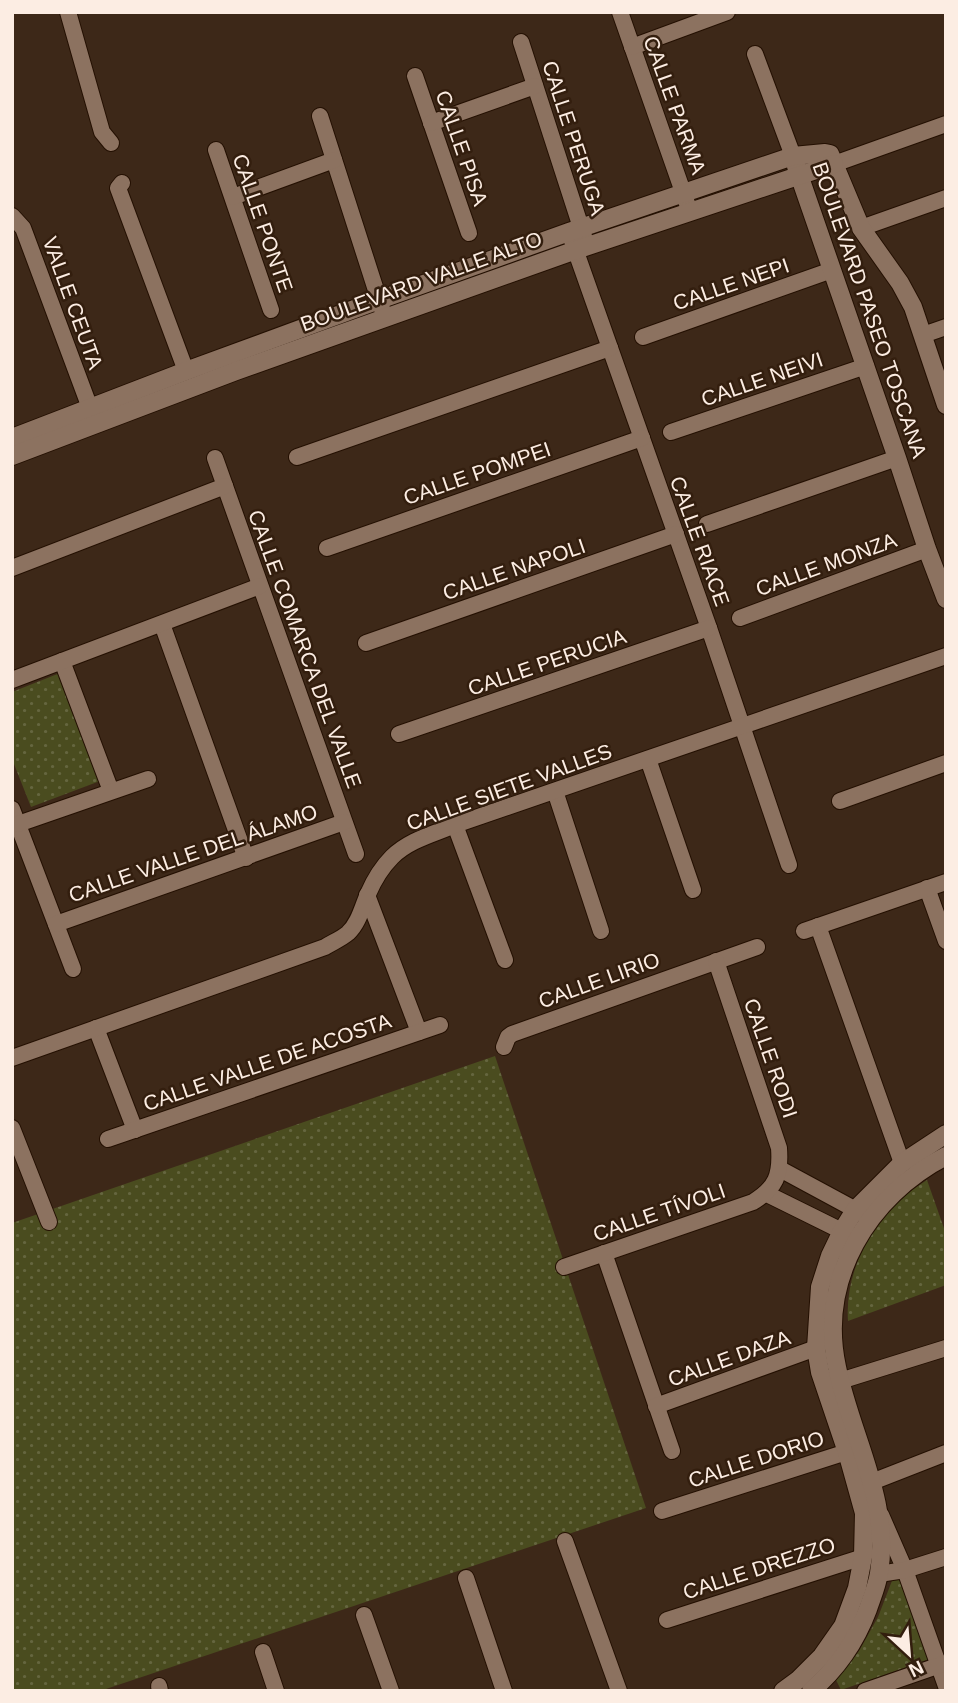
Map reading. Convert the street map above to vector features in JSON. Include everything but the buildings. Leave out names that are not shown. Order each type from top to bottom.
[{"type":"street","points":[[68,12],[102,132],[111,143]]},
{"type":"street","name":"CALLE PARMA","points":[[620,12],[690,212]]},
{"type":"street","points":[[632,47],[727,12]]},
{"type":"street","name":"CALLE PERUGA","points":[[521,42],[575,230]]},
{"type":"street","points":[[755,54],[793,156]]},
{"type":"street","name":"CALLE PISA","points":[[415,76],[470,233]]},
{"type":"street","points":[[431,123],[535,86]]},
{"type":"street","points":[[320,116],[385,318]]},
{"type":"street","name":"BOULEVARD VALLE ALTO","points":[[12,456],[236,371],[581,248],[799,176],[838,158],[946,124]]},
{"type":"street","name":"CALLE PONTE","points":[[216,150],[271,310]]},
{"type":"street","name":"BOULEVARD VALLE ALTO","points":[[12,438],[379,300],[793,156],[838,158]]},
{"type":"street","name":"BOULEVARD PASEO TOSCANA","points":[[793,156],[946,598]]},
{"type":"street","name":"BOULEVARD PASEO TOSCANA","points":[[838,158],[861,228],[900,283],[913,307],[946,405]]},
{"type":"street","points":[[233,197],[334,160]]},
{"type":"street","points":[[122,183],[118,188],[186,371]]},
{"type":"street","points":[[861,228],[946,198]]},
{"type":"street","name":"VALLE CEUTA","points":[[12,216],[23,228],[90,408]]},
{"type":"street","name":"CALLE RIACE","points":[[575,230],[610,348],[789,865]]},
{"type":"street","name":"CALLE NEPI","points":[[643,337],[832,270]]},
{"type":"street","points":[[923,335],[946,327]]},
{"type":"street","points":[[297,457],[610,348]]},
{"type":"street","name":"CALLE NEIVI","points":[[671,432],[866,366]]},
{"type":"street","name":"CALLE POMPEI","points":[[327,548],[642,438]]},
{"type":"street","name":"CALLE COMARCA DEL VALLE","points":[[215,458],[356,854]]},
{"type":"street","points":[[707,524],[897,458]]},
{"type":"street","points":[[12,568],[225,486]]},
{"type":"street","name":"CALLE NAPOLI","points":[[366,642],[676,534]]},
{"type":"street","name":"CALLE MONZA","points":[[740,618],[927,549]]},
{"type":"street","points":[[12,680],[260,586]]},
{"type":"street","points":[[162,624],[246,858]]},
{"type":"street","name":"CALLE PERUCIA","points":[[399,734],[709,628]]},
{"type":"street","name":"CALLE SIETE VALLES","points":[[12,1058],[325,947],[340,939],[350,932],[357,922],[376,877],[392,858],[410,844],[455,825],[946,656]]},
{"type":"street","points":[[62,661],[111,791]]},
{"type":"street","points":[[648,759],[692,890]]},
{"type":"street","points":[[841,801],[946,763]]},
{"type":"street","points":[[73,969],[15,816],[148,779]]},
{"type":"street","points":[[555,790],[601,931]]},
{"type":"street","name":"CALLE VALLE DEL ÁLAMO","points":[[57,924],[344,822]]},
{"type":"street","points":[[455,825],[505,960]]},
{"type":"street","points":[[902,1163],[811,929],[946,882]]},
{"type":"street","points":[[927,888],[946,941]]},
{"type":"street","points":[[368,895],[419,1032]]},
{"type":"street","name":"CALLE LIRIO","points":[[504,1047],[512,1034],[757,947]]},
{"type":"street","name":"CALLE RODI","points":[[716,961],[775,1132],[780,1169]]},
{"type":"street","name":"CALLE VALLE DE ACOSTA","points":[[108,1139],[440,1025]]},
{"type":"street","points":[[96,1028],[135,1130]]},
{"type":"street","points":[[12,1128],[49,1222]]},
{"type":"street","points":[[855,1449],[820,1373],[816,1348],[820,1287],[830,1256],[850,1235],[902,1163],[946,1134]]},
{"type":"street","points":[[863,1214],[911,1177],[946,1156]]},
{"type":"street","points":[[850,1235],[767,1194],[780,1169],[863,1214]]},
{"type":"street","name":"CALLE TÍVOLI","points":[[564,1267],[753,1202],[767,1194]]},
{"type":"street","points":[[783,1691],[799,1680],[822,1656],[843,1626],[857,1588],[863,1557],[864,1485],[833,1344],[837,1288],[850,1235]]},
{"type":"street","name":"CALLE DAZA","points":[[604,1254],[672,1451]]},
{"type":"street","name":"CALLE DAZA","points":[[656,1406],[816,1348]]},
{"type":"street","points":[[840,1381],[946,1348]]},
{"type":"street","name":"CALLE DORIO","points":[[663,1511],[855,1449]]},
{"type":"street","points":[[864,1485],[946,1453]]},
{"type":"street","points":[[864,1485],[878,1508],[905,1570],[942,1664],[946,1686]]},
{"type":"street","points":[[811,1691],[845,1654],[860,1631],[879,1574],[881,1529],[878,1508]]},
{"type":"street","points":[[565,1541],[618,1691]]},
{"type":"street","name":"CALLE DREZZO","points":[[667,1620],[863,1557]]},
{"type":"street","points":[[879,1574],[905,1570],[946,1557]]},
{"type":"street","points":[[466,1578],[504,1691]]},
{"type":"street","points":[[364,1615],[391,1691]]},
{"type":"street","points":[[263,1652],[276,1691]]},
{"type":"street","points":[[865,1691],[942,1664]]},
{"type":"green space","points":[[60,673],[100,781],[31,807],[12,759],[12,692]]},
{"type":"green space","points":[[495,1056],[646,1508],[100,1691],[12,1691],[12,1223]]},
{"type":"green space","points":[[927,1180],[946,1234],[946,1285],[848,1321],[852,1279],[868,1240],[894,1206]]},
{"type":"green space","points":[[901,1572],[932,1658],[841,1690],[836,1680],[859,1651],[878,1617],[895,1573]]}]
